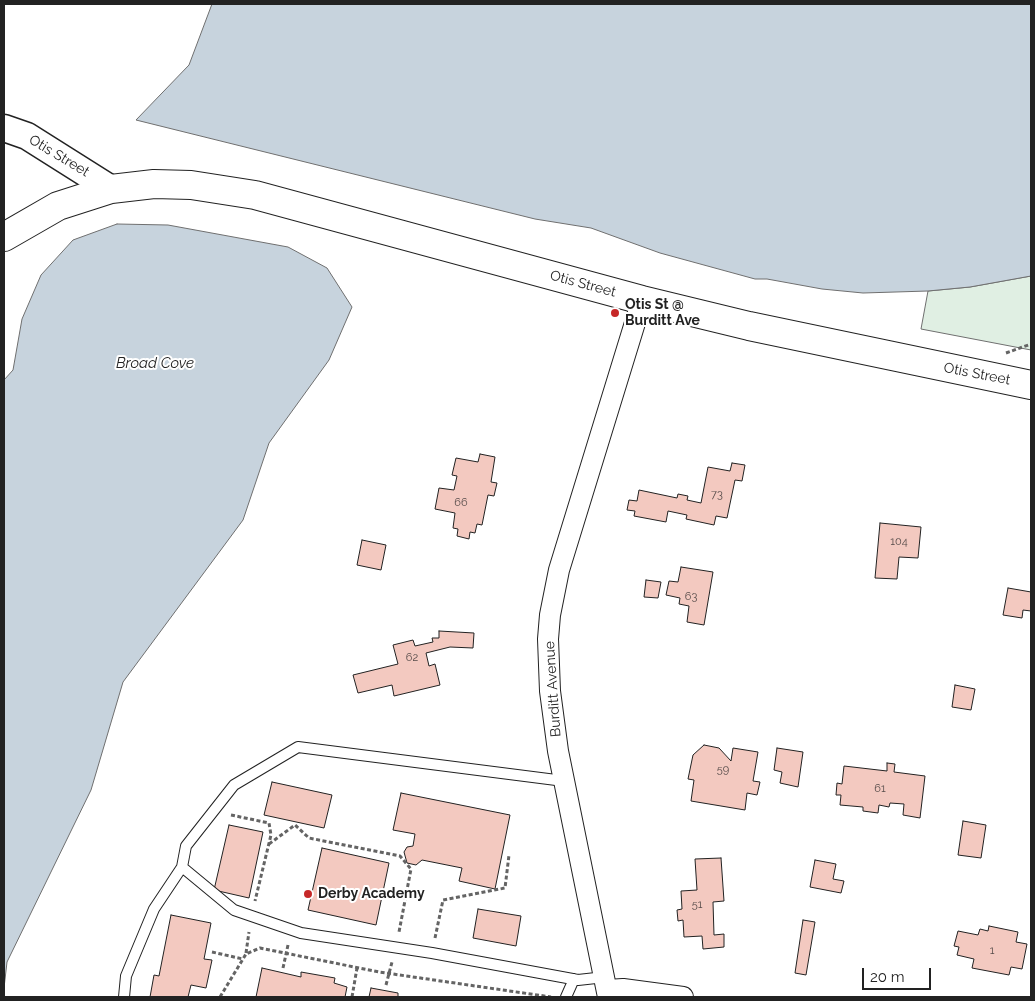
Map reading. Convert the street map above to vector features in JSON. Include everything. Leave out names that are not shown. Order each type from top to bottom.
[{"type":"main road","name":"Otis Street","points":[[4,237],[58,206],[111,189],[154,184],[191,185],[255,194],[642,300],[859,350],[1031,385]]},
{"type":"street","name":"Otis Street","points":[[4,128],[27,136],[111,189]]},
{"type":"street","name":"Burditt Avenue","points":[[607,988],[555,732],[548,654],[550,615],[559,570],[642,300]]},
{"type":"street","points":[[607,988],[683,997]]},
{"type":"lane","points":[[124,997],[126,976],[154,909],[182,867],[186,846],[234,785],[298,747],[564,781]]},
{"type":"lane","points":[[182,867],[234,910],[252,918],[301,933],[432,953],[574,979],[607,988]]},
{"type":"lane","points":[[566,997],[574,979]]},
{"type":"path","points":[[214,811],[269,823],[271,835],[252,918],[246,954],[220,997]]},
{"type":"path","points":[[269,844],[295,825],[309,838],[400,856],[412,869],[399,932]]},
{"type":"path","points":[[432,953],[443,900],[505,888],[509,856]]},
{"type":"path","points":[[283,968],[290,937]]},
{"type":"path","points":[[246,954],[260,948],[389,974],[551,997]]},
{"type":"path","points":[[212,952],[243,959]]},
{"type":"path","points":[[386,985],[392,960]]},
{"type":"path","points":[[352,997],[357,968]]},
{"type":"green space","points":[[1031,276],[1031,350],[921,329],[928,291],[970,287]]},
{"type":"water","points":[[212,4],[1031,4],[1031,276],[970,287],[928,291],[863,293],[822,289],[767,279],[755,279],[660,253],[591,228],[535,219],[136,120],[189,65]]},
{"type":"water","name":"Broad Cove","points":[[117,224],[168,225],[288,247],[327,268],[352,307],[329,360],[269,443],[243,520],[123,682],[91,790],[7,962],[4,988],[4,380],[13,370],[22,319],[41,275],[73,240]]},
{"type":"building","points":[[480,454],[495,457],[491,482],[497,483],[494,496],[488,495],[482,525],[477,524],[475,533],[470,532],[469,539],[457,536],[458,529],[453,528],[455,513],[435,509],[439,488],[454,490],[457,476],[452,475],[456,458],[478,462]]},
{"type":"building","points":[[732,463],[745,465],[742,481],[735,480],[727,518],[716,516],[714,525],[686,519],[687,515],[668,511],[666,522],[634,516],[635,511],[627,510],[629,500],[637,501],[639,490],[677,498],[678,494],[688,496],[687,500],[701,503],[708,467],[730,471]]},
{"type":"building","points":[[880,523],[921,527],[918,558],[899,557],[897,579],[875,578]]},
{"type":"building","points":[[362,540],[386,545],[381,570],[357,565]]},
{"type":"building","points":[[681,567],[713,572],[704,625],[687,622],[689,606],[679,604],[680,598],[666,595],[669,581],[678,582]]},
{"type":"building","points":[[646,580],[661,582],[658,598],[644,597]]},
{"type":"building","points":[[1008,588],[1031,592],[1031,611],[1023,610],[1022,618],[1003,615]]},
{"type":"building","points":[[439,631],[474,633],[473,648],[450,647],[426,653],[429,666],[435,664],[440,685],[394,696],[392,685],[358,693],[353,675],[398,664],[393,645],[413,640],[415,646],[433,642],[432,638],[439,638]]},
{"type":"building","points":[[955,685],[975,689],[971,710],[952,707]]},
{"type":"building","points":[[704,745],[719,748],[731,761],[733,748],[758,752],[753,781],[760,782],[757,795],[747,793],[745,810],[691,801],[694,780],[688,779],[693,755]]},
{"type":"building","points":[[777,748],[803,752],[798,787],[780,783],[782,772],[774,770]]},
{"type":"building","points":[[887,763],[895,764],[894,772],[925,776],[920,818],[903,815],[904,804],[890,803],[889,807],[879,805],[878,813],[863,811],[863,807],[840,805],[841,795],[836,795],[837,783],[842,784],[844,766],[887,771]]},
{"type":"building","points":[[272,782],[332,795],[324,828],[264,815]]},
{"type":"building","points":[[401,793],[510,815],[495,889],[459,881],[462,868],[422,860],[416,865],[407,863],[404,852],[407,847],[413,846],[415,834],[393,830]]},
{"type":"building","points":[[963,821],[986,825],[981,858],[958,855]]},
{"type":"building","points":[[229,825],[263,832],[249,898],[214,890]]},
{"type":"building","points":[[322,848],[389,863],[376,925],[308,910]]},
{"type":"building","points":[[721,858],[724,901],[713,902],[714,935],[724,934],[724,947],[703,949],[702,936],[684,937],[683,920],[678,921],[677,910],[682,909],[681,891],[697,890],[695,859]]},
{"type":"building","points":[[815,860],[836,864],[833,879],[844,881],[841,893],[810,887]]},
{"type":"building","points":[[478,909],[521,916],[516,946],[473,938]]},
{"type":"building","points":[[171,915],[211,923],[204,959],[212,960],[206,988],[191,985],[188,997],[150,997],[154,975],[159,976]]},
{"type":"building","points":[[803,920],[815,922],[806,975],[795,973]]},
{"type":"building","points":[[989,926],[1018,932],[1016,942],[1027,944],[1022,969],[1011,967],[1009,975],[972,968],[974,959],[957,955],[959,947],[954,946],[958,931],[978,935],[980,929],[988,931]]},
{"type":"building","points":[[262,968],[301,977],[301,972],[335,978],[334,983],[347,987],[345,997],[256,997]]},
{"type":"building","points":[[371,988],[398,993],[398,997],[369,997]]},
{"type":"place","name":"Otis St @ Burditt Ave","points":[[615,313]]},
{"type":"place","name":"Derby Academy","points":[[308,894]]}]
